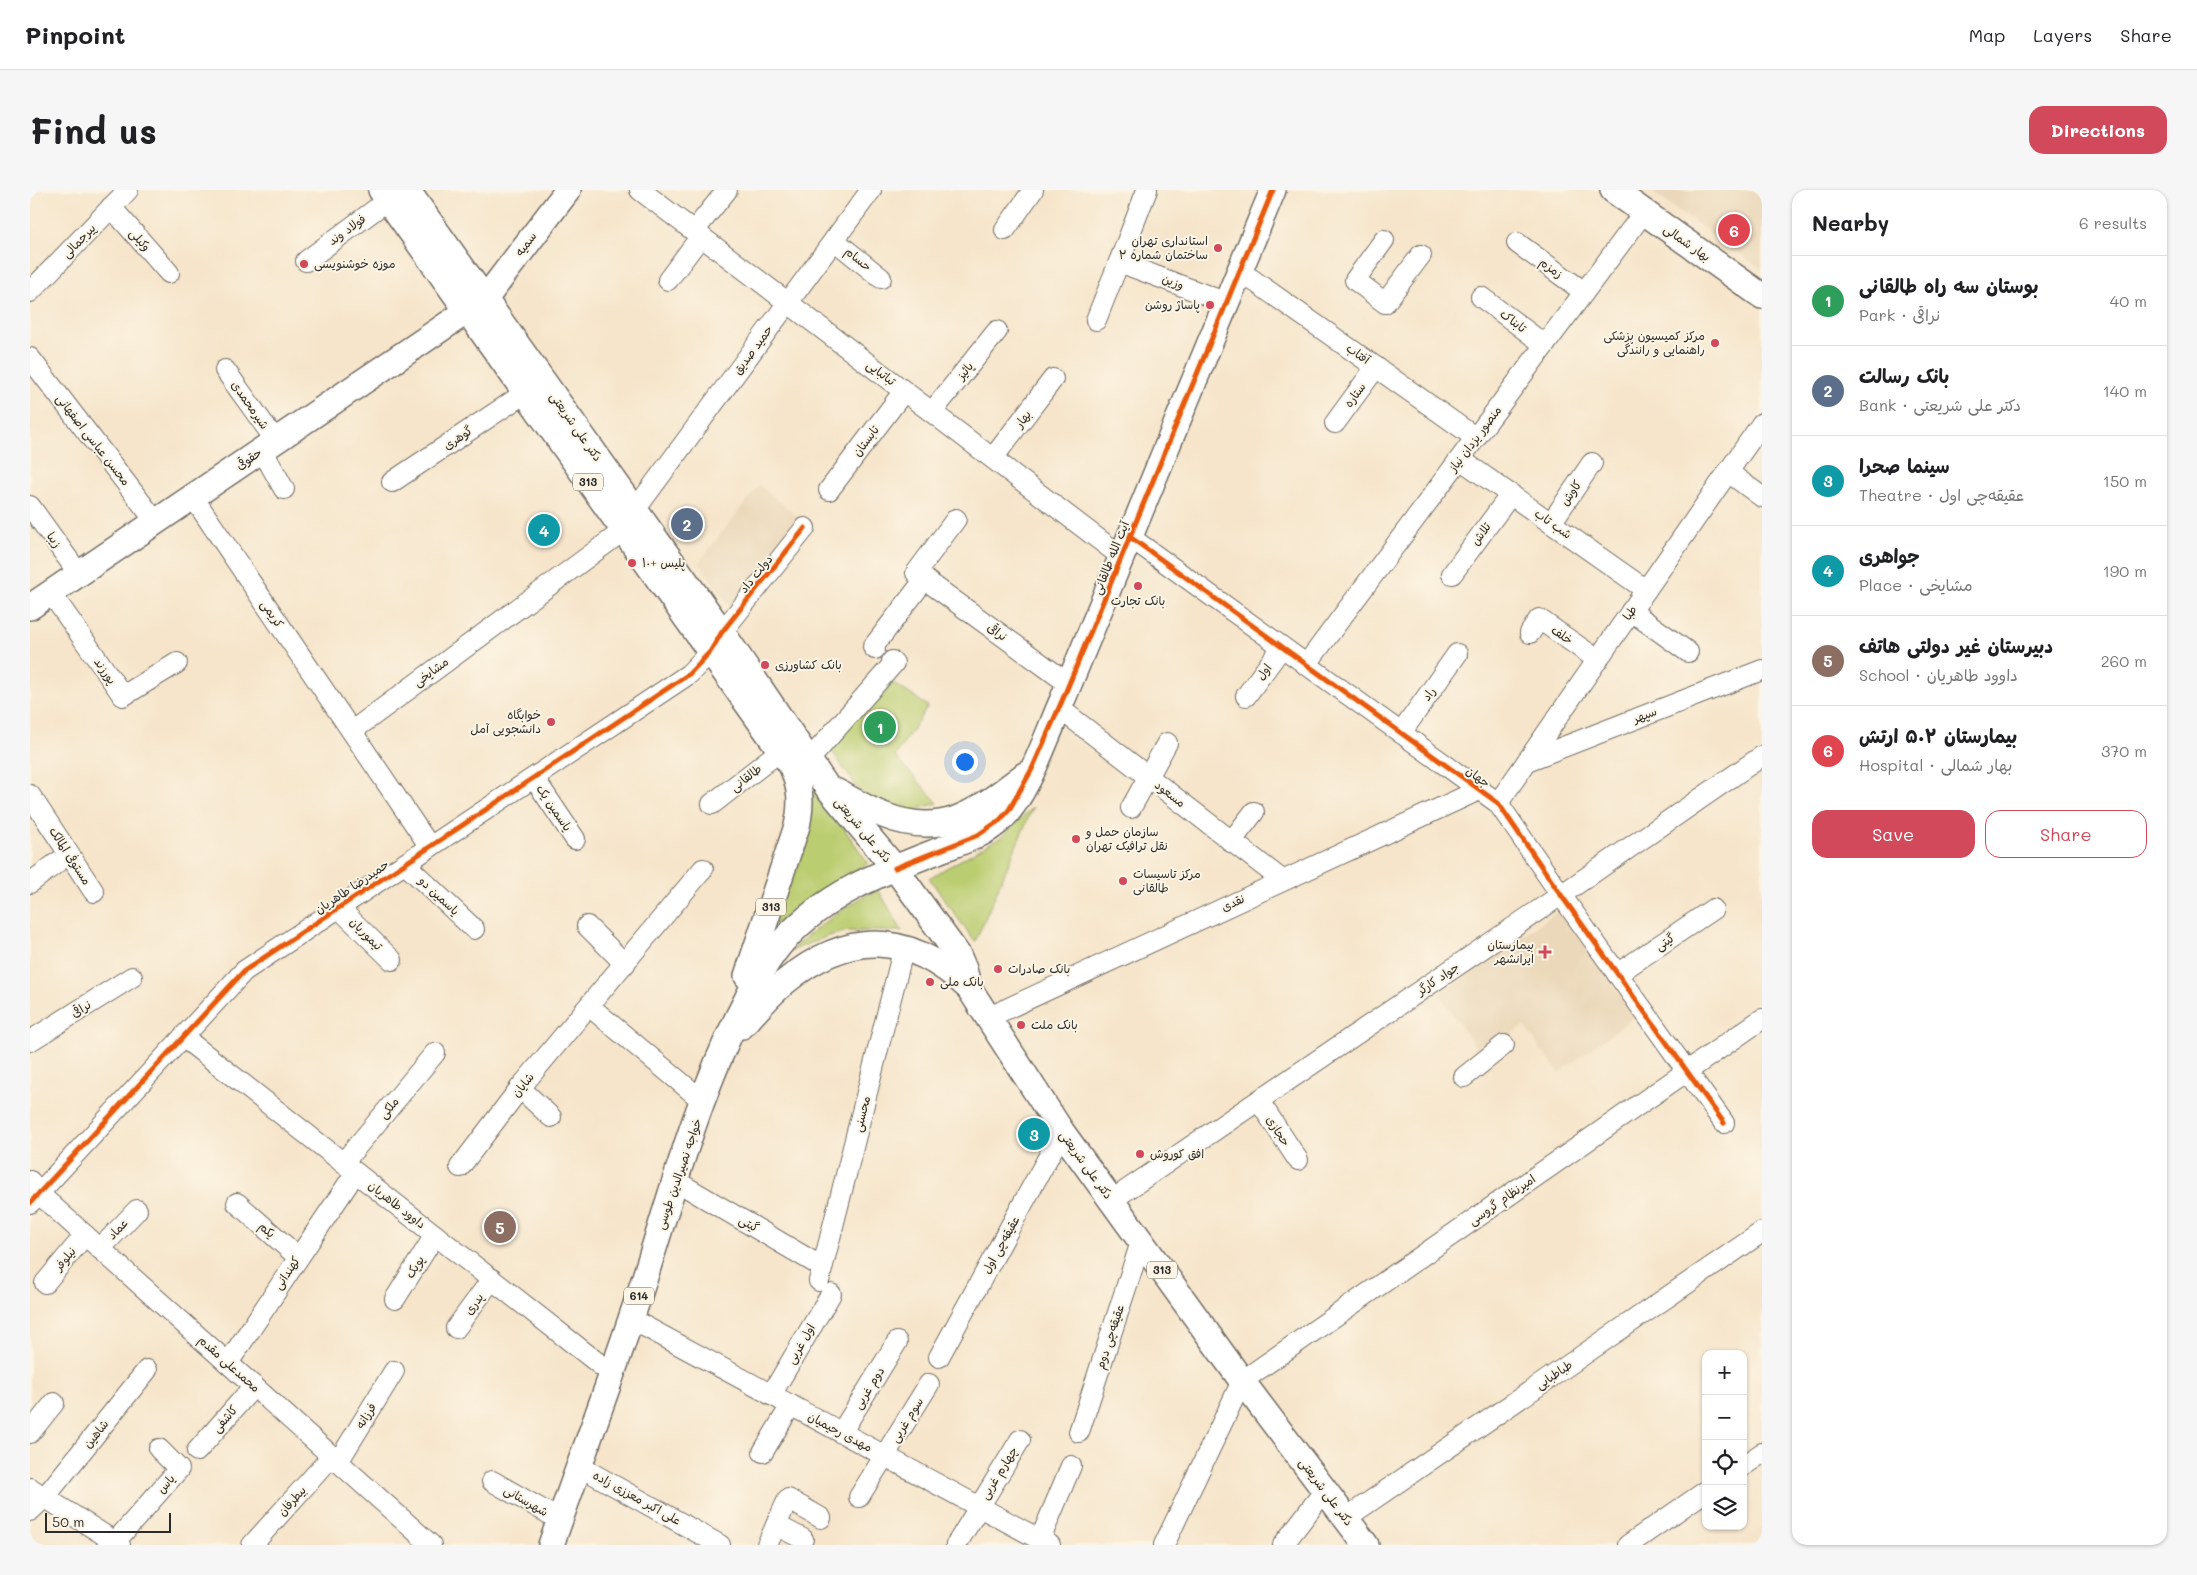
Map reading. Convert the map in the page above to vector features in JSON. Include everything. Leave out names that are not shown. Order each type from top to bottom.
[{"type":"main road","name":"سمیه","points":[[476,305],[568,190]]},
{"type":"main road","name":"آیت الله طالقانی","points":[[895,868],[978,835],[988,829],[1009,810],[1032,770],[1273,190]]},
{"type":"main road","name":"بهار شمالی","points":[[1612,190],[1760,292]]},
{"type":"main road","name":"دکتر علی شریعتی","points":[[392,193],[476,305],[716,642],[809,760],[827,787],[895,868],[958,955],[969,988],[1062,1132],[1242,1381],[1366,1545]]},
{"type":"main road","name":"دکتر علی شریعتی","points":[[476,305],[525,393],[629,520]]},
{"type":"main road","name":"حقوقی","points":[[30,607],[476,305]]},
{"type":"main road","name":"دکتر علی شریعتی","points":[[716,642],[796,777],[801,792],[801,808],[766,923],[722,1047]]},
{"type":"main road","points":[[827,787],[882,815],[903,822],[929,825],[959,819],[983,806],[1032,770]]},
{"type":"main road","name":"خواجه نصیرالدین طوسی","points":[[551,1545],[631,1319],[722,1047],[760,973],[784,940],[822,906],[843,891],[866,879],[895,868]]},
{"type":"main road","points":[[722,1047],[784,983],[817,960],[844,948],[866,944],[904,947],[930,960],[969,988]]},
{"type":"street","name":"پیرجمالی","points":[[30,292],[128,190]]},
{"type":"street","name":"تباتبایی","points":[[640,190],[993,458],[1126,547]]},
{"type":"street","points":[[668,280],[727,190]]},
{"type":"street","name":"حمید صدیق","points":[[629,520],[871,190]]},
{"type":"street","points":[[1005,230],[1033,190]]},
{"type":"street","points":[[1096,320],[1147,190]]},
{"type":"street","name":"فولاد وند","points":[[306,261],[392,193]]},
{"type":"street","name":"وکیلی","points":[[111,207],[169,273]]},
{"type":"street","name":"منصور یزدان نیاز","points":[[1306,665],[1644,212]]},
{"type":"street","name":"حسام","points":[[834,240],[881,278]]},
{"type":"street","points":[[1384,240],[1355,280],[1385,303],[1421,255]]},
{"type":"street","name":"زمزم","points":[[1517,243],[1584,292]]},
{"type":"street","name":"وزین","points":[[1119,262],[1226,303]]},
{"type":"street","name":"آفتاب","points":[[1240,271],[1476,438]]},
{"type":"street","name":"تابناک","points":[[1481,297],[1545,346]]},
{"type":"street","name":"پائیز","points":[[932,412],[997,331]]},
{"type":"street","name":"محسن عباسی اصفهانی","points":[[30,358],[156,522]]},
{"type":"street","name":"ستاره","points":[[1335,424],[1376,367]]},
{"type":"street","name":"شیرمحمدی","points":[[225,370],[269,446],[284,489]]},
{"type":"street","name":"بهار","points":[[993,458],[1053,379]]},
{"type":"street","name":"تابستان","points":[[829,490],[904,391]]},
{"type":"street","name":"گوهری","points":[[392,482],[525,393]]},
{"type":"street","name":"طبا","points":[[1498,803],[1762,423]]},
{"type":"street","name":"شب تاب","points":[[1460,459],[1646,590]]},
{"type":"street","name":"کاوش","points":[[1551,523],[1592,463]]},
{"type":"street","points":[[1728,472],[1762,497]]},
{"type":"street","name":"تلاش","points":[[1452,574],[1511,494]]},
{"type":"street","name":"کریمی","points":[[193,497],[352,731]]},
{"type":"street","name":"زیبا","points":[[30,506],[78,574]]},
{"type":"street","points":[[875,649],[873,647],[925,579],[916,573],[956,519]]},
{"type":"street","name":"مشایخی","points":[[352,731],[629,520]]},
{"type":"street","name":"دولت داد","points":[[716,642],[805,528]]},
{"type":"street","name":"جهان","points":[[1126,547],[1282,647],[1498,803],[1561,896],[1724,1123]]},
{"type":"street","name":"نراقی","points":[[925,579],[1069,684]]},
{"type":"street","name":"پورزند","points":[[51,593],[123,696],[177,663]]},
{"type":"street","points":[[1631,611],[1688,652]]},
{"type":"street","name":"خلف","points":[[1530,633],[1539,620],[1598,660]]},
{"type":"street","name":"حمیدرضا طاهریان","points":[[33,1192],[244,971],[689,674],[716,642]]},
{"type":"street","name":"اول","points":[[1246,696],[1282,647]]},
{"type":"street","name":"راد","points":[[1401,733],[1457,654]]},
{"type":"street","points":[[809,760],[894,663],[892,661]]},
{"type":"street","name":"سپهر","points":[[1527,761],[1762,670]]},
{"type":"street","name":"مسعود","points":[[1059,708],[1282,880]]},
{"type":"street","points":[[352,731],[430,847]]},
{"type":"street","points":[[1131,808],[1167,743]]},
{"type":"street","name":"طالقانی","points":[[712,804],[780,751]]},
{"type":"street","name":"جواد کارگر","points":[[1112,1200],[1561,896],[1762,756]]},
{"type":"street","name":"یاسمین یک","points":[[534,778],[575,839]]},
{"type":"street","name":"نقدی","points":[[987,1018],[1479,790]]},
{"type":"street","name":"مستوفی المالک","points":[[30,795],[37,820],[94,892]]},
{"type":"street","points":[[1231,842],[1254,812]]},
{"type":"street","points":[[30,883],[58,862]]},
{"type":"street","name":"یاسمین دو","points":[[405,864],[474,929]]},
{"type":"street","name":"شایان","points":[[460,1167],[520,1088],[703,869]]},
{"type":"street","name":"تیموریان","points":[[339,908],[392,960]]},
{"type":"street","name":"گیتی","points":[[1617,974],[1713,909]]},
{"type":"street","points":[[587,926],[625,964]]},
{"type":"street","name":"محسنی","points":[[824,1281],[904,947]]},
{"type":"street","name":"نراقی","points":[[30,1041],[132,977]]},
{"type":"street","points":[[589,1006],[703,1101]]},
{"type":"street","name":"امیرنظام گروسی","points":[[1242,1381],[1762,1019]]},
{"type":"street","name":"داوود طاهریان","points":[[183,1037],[612,1374]]},
{"type":"street","points":[[1464,1077],[1504,1045]]},
{"type":"street","name":"ملکی","points":[[343,1163],[435,1053]]},
{"type":"street","points":[[520,1088],[551,1117]]},
{"type":"street","name":"حجازی","points":[[1259,1101],[1298,1160]]},
{"type":"street","name":"عقیقه‌چی اول","points":[[939,1357],[1062,1132]]},
{"type":"street","name":"گیتی","points":[[676,1181],[824,1281]]},
{"type":"street","name":"کهندانی","points":[[228,1363],[348,1184]]},
{"type":"street","name":"محمدعلی مقدم","points":[[33,1192],[92,1242],[431,1545]]},
{"type":"street","name":"یکم","points":[[237,1202],[298,1258]]},
{"type":"street","name":"عماد","points":[[92,1242],[137,1210]]},
{"type":"street","name":"طباطبایی","points":[[1346,1518],[1762,1232]]},
{"type":"street","name":"پوپک","points":[[395,1299],[435,1235]]},
{"type":"street","name":"نیلوفر","points":[[45,1283],[92,1242]]},
{"type":"street","name":"عقیقه‌چی دوم","points":[[1079,1432],[1141,1242]]},
{"type":"street","name":"پدری","points":[[456,1328],[492,1279]]},
{"type":"street","name":"اول غربی","points":[[771,1395],[824,1281]]},
{"type":"street","name":"مهدی رحیمیان","points":[[631,1319],[1046,1543]]},
{"type":"street","name":"دوم غربی","points":[[842,1433],[897,1342]]},
{"type":"street","name":"شاهین","points":[[30,1511],[37,1493],[147,1370]]},
{"type":"street","name":"فرزانه","points":[[335,1459],[394,1371]]},
{"type":"street","points":[[1164,1545],[1242,1381]]},
{"type":"street","name":"سوم غربی","points":[[859,1497],[929,1384]]},
{"type":"street","name":"کاشفی","points":[[197,1451],[254,1386]]},
{"type":"street","points":[[30,1433],[54,1403]]},
{"type":"street","points":[[763,1452],[791,1405]]},
{"type":"street","name":"چهارم غربی","points":[[956,1545],[978,1506],[1020,1440]]},
{"type":"street","name":"یاس","points":[[111,1542],[179,1469],[159,1450]]},
{"type":"street","points":[[1747,1463],[1762,1453]]},
{"type":"street","name":"بیطرفان","points":[[252,1545],[335,1459]]},
{"type":"street","name":"علی اکبر معززی زاده","points":[[579,1466],[720,1545]]},
{"type":"street","points":[[1046,1543],[1071,1466]]},
{"type":"street","name":"شهرستانی","points":[[492,1481],[560,1520]]},
{"type":"street","points":[[1283,1545],[1325,1490]]},
{"type":"street","points":[[37,1493],[111,1542]]},
{"type":"street","points":[[1628,1545],[1702,1495]]},
{"type":"street","points":[[767,1545],[788,1499],[821,1518]]},
{"type":"street","points":[[776,1525],[803,1539]]},
{"type":"shaded area","points":[[1649,190],[1762,190],[1762,269]]},
{"type":"shaded area","points":[[759,485],[803,521],[732,610],[699,562]]},
{"type":"shaded area","name":"بیمارستان ایرانشهر","points":[[1560,910],[1635,1016],[1559,1073],[1524,1026],[1481,1055],[1439,994]]},
{"type":"green space","points":[[887,679],[928,706],[895,756],[938,803],[910,811],[882,805],[859,790],[829,747]]},
{"type":"green space","points":[[816,788],[868,863],[808,900],[774,925]]},
{"type":"green space","points":[[1033,807],[975,942],[929,878],[1001,837]]},
{"type":"green space","points":[[878,889],[902,931],[848,931],[828,936],[789,952],[832,917]]},
{"type":"cycle path","points":[[895,868],[978,835],[1000,820],[1009,810],[1032,769],[1062,701],[1273,190]]},
{"type":"cycle path","points":[[30,1203],[244,971],[689,674],[710,652],[722,632],[805,528]]},
{"type":"cycle path","points":[[1130,537],[1498,803],[1561,895],[1724,1123]]},
{"type":"place","name":"بیمارستان ۵۰۲ ارتش","points":[[1734,230]]},
{"type":"place","name":"استانداری تهران ساختمان شماره ۲","points":[[1218,248]]},
{"type":"place","name":"موزه خوشنویسی","points":[[304,264]]},
{"type":"place","name":"پاساژ روشن","points":[[1210,305]]},
{"type":"place","name":"مرکز کمیسیون پزشکی راهنمایی و رانندگی","points":[[1715,343]]},
{"type":"place","name":"بانک رسالت","points":[[687,524]]},
{"type":"place","name":"جواهری","points":[[544,530]]},
{"type":"place","name":"پلیس +۱۰","points":[[632,563]]},
{"type":"place","name":"بانک تجارت","points":[[1138,586]]},
{"type":"place","name":"بانک کشاورزی","points":[[765,665]]},
{"type":"place","name":"خوابگاه دانشجویی آمل","points":[[551,722]]},
{"type":"place","name":"بوستان سه راه طالقانی","points":[[880,727]]},
{"type":"place","name":"سازمان حمل و نقل ترافیک تهران","points":[[1076,839]]},
{"type":"place","name":"مرکز تاسیسات طالقانی","points":[[1123,881]]},
{"type":"place","name":"بیمارستان ایرانشهر","points":[[1545,952]]},
{"type":"place","name":"بانک صادرات","points":[[998,969]]},
{"type":"place","name":"بانک ملی","points":[[930,982]]},
{"type":"place","name":"بانک ملت","points":[[1021,1025]]},
{"type":"place","name":"سینما صحرا","points":[[1034,1134]]},
{"type":"place","name":"افق کوروش","points":[[1140,1154]]},
{"type":"place","name":"دبیرستان غیر دولتی هاتف","points":[[500,1227]]}]
